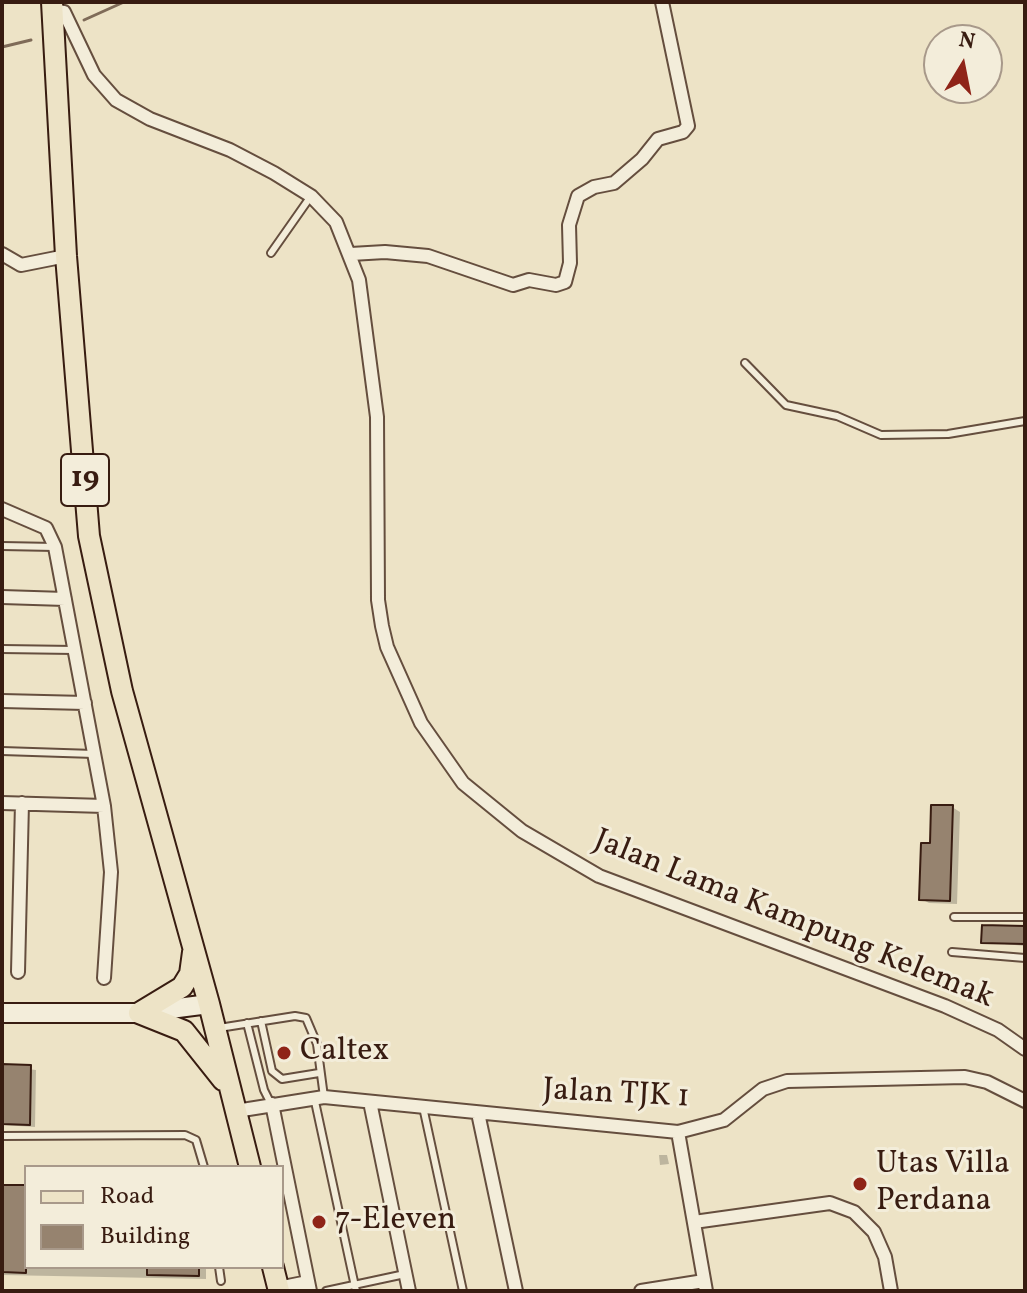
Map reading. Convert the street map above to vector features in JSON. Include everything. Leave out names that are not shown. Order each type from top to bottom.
[{"type":"main road","name":"19","points":[[52,6],[66,256],[89,536],[122,691],[216,1028],[250,1165]]},
{"type":"main road","points":[[139,1013],[182,987],[190,974],[193,946]]},
{"type":"main road","points":[[139,1013],[170,1023],[195,1041],[234,1102]]},
{"type":"main road","points":[[274,1269],[279,1290]]},
{"type":"street","points":[[351,254],[428,256],[513,285],[529,280],[556,285],[565,282],[570,263],[569,225],[578,196],[594,187],[614,183],[642,159],[658,139],[683,132],[688,126],[662,2]]},
{"type":"street","name":"Jalan Lama Kampung Kelemak","points":[[52,6],[64,12],[94,75],[116,100],[150,119],[230,150],[311,196],[336,222],[359,280],[379,435],[377,570],[382,626],[387,647],[421,723],[463,783],[522,831],[599,876],[945,1006],[998,1030],[1025,1049]]},
{"type":"street","points":[[2,254],[21,265],[66,256]]},
{"type":"street","points":[[2,509],[46,528],[55,547],[104,806],[111,872],[104,978]]},
{"type":"street","points":[[2,597],[65,599]]},
{"type":"street","points":[[2,701],[85,703]]},
{"type":"street","points":[[2,803],[104,806]]},
{"type":"street","points":[[18,972],[22,803]]},
{"type":"street","points":[[2,1013],[139,1013],[209,1004]]},
{"type":"street","name":"Jalan TJK 1","points":[[234,1102],[272,1104],[319,1097],[678,1132],[724,1120],[763,1089],[787,1081],[965,1077],[987,1082],[1025,1101]]},
{"type":"street","points":[[370,1102],[409,1291]]},
{"type":"street","points":[[272,1104],[309,1287],[279,1290]]},
{"type":"street","points":[[478,1113],[516,1291]]},
{"type":"street","points":[[641,1291],[705,1286],[678,1132]]},
{"type":"street","points":[[694,1222],[830,1203],[854,1212],[874,1232],[885,1257],[891,1291]]},
{"type":"lane","points":[[271,253],[311,196]]},
{"type":"lane","points":[[745,363],[786,405],[837,416],[881,435],[948,434],[1025,421]]},
{"type":"lane","points":[[2,546],[55,547]]},
{"type":"lane","points":[[2,649],[74,650]]},
{"type":"lane","points":[[2,751],[94,754]]},
{"type":"lane","points":[[954,917],[1025,917]]},
{"type":"lane","points":[[952,952],[1025,958]]},
{"type":"lane","points":[[216,1028],[295,1016],[306,1018],[317,1044],[319,1097],[355,1288]]},
{"type":"lane","points":[[261,1021],[272,1071],[282,1079],[319,1073]]},
{"type":"lane","points":[[247,1023],[264,1090],[272,1104]]},
{"type":"lane","points":[[423,1107],[463,1291]]},
{"type":"lane","points":[[2,1136],[185,1135],[196,1140],[203,1165]]},
{"type":"lane","points":[[219,1269],[221,1281]]},
{"type":"lane","points":[[326,1291],[355,1288],[405,1274]]},
{"type":"building","points":[[931,805],[953,805],[950,901],[919,900],[921,843],[930,843]]},
{"type":"building","points":[[982,925],[1025,926],[1025,944],[981,943]]},
{"type":"building","points":[[2,1064],[31,1065],[30,1125],[2,1124]]},
{"type":"building","points":[[2,1185],[24,1185],[26,1273],[2,1272]]},
{"type":"building","points":[[147,1269],[199,1269],[199,1276],[147,1275]]},
{"type":"waterway","points":[[84,20],[124,2]]},
{"type":"waterway","points":[[2,47],[31,40]]},
{"type":"place","name":"Caltex","points":[[284,1053]]},
{"type":"place","name":"Utas Villa Perdana","points":[[860,1184]]},
{"type":"place","name":"7-Eleven","points":[[319,1222]]}]
